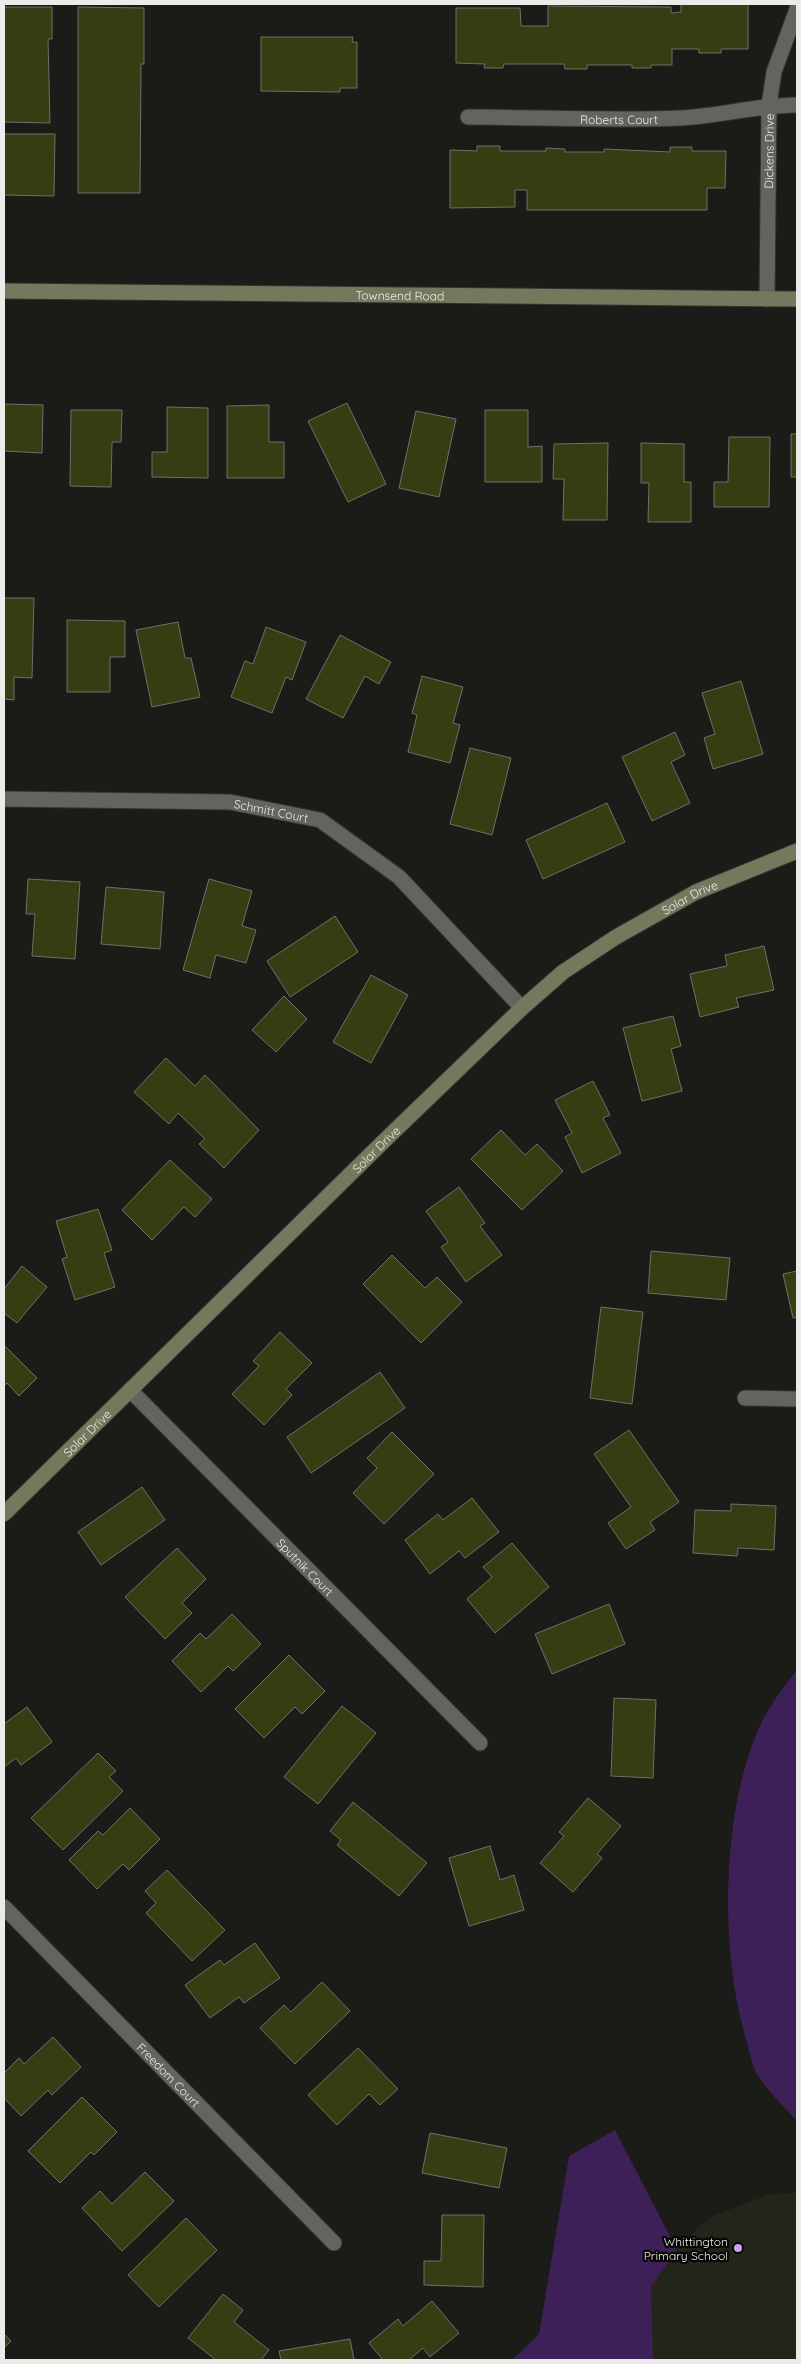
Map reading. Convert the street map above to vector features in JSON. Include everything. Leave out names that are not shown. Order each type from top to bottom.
[{"type":"street","name":"Dickens Drive","points":[[767,299],[769,105],[774,72],[797,8]]},
{"type":"street","name":"Roberts Court","points":[[468,117],[681,118],[736,112],[769,105],[797,106]]},
{"type":"street","name":"Townsend Road","points":[[4,291],[797,299]]},
{"type":"street","name":"Schmitt Court","points":[[4,799],[230,802],[320,820],[399,877],[522,1008]]},
{"type":"street","name":"Solar Drive","points":[[4,1514],[522,1008],[563,972],[616,937],[696,892],[797,851]]},
{"type":"street","name":"Sputnik Court","points":[[130,1390],[480,1743]]},
{"type":"street","points":[[745,1398],[797,1399]]},
{"type":"street","name":"Freedom Court","points":[[4,1907],[334,2243]]},
{"type":"shaded area","points":[[797,1670],[797,2121],[765,2085],[756,2072],[751,2060],[732,1971],[728,1895],[734,1819],[750,1751],[769,1708]]},
{"type":"shaded area","points":[[615,2130],[677,2250],[651,2287],[653,2360],[512,2360],[539,2334],[569,2156]]},
{"type":"shaded area","name":"Whittington Primary School","points":[[797,2192],[797,2360],[653,2360],[646,2279],[710,2217],[767,2195]]},
{"type":"building","points":[[681,4],[748,4],[748,49],[721,49],[721,53],[699,53],[699,49],[672,49],[672,65],[651,65],[651,68],[632,68],[632,65],[587,65],[587,69],[565,69],[564,64],[504,64],[503,68],[484,68],[485,64],[456,63],[456,8],[520,8],[521,26],[548,26],[548,6],[671,7],[671,13],[681,12]]},
{"type":"building","points":[[4,7],[52,7],[52,39],[48,39],[50,123],[4,122]]},
{"type":"building","points":[[78,7],[144,8],[144,64],[141,64],[140,193],[78,193]]},
{"type":"building","points":[[261,37],[353,37],[352,42],[357,42],[357,88],[340,88],[340,92],[261,91]]},
{"type":"building","points":[[4,134],[55,134],[54,196],[4,195]]},
{"type":"building","points":[[477,146],[500,146],[500,151],[546,151],[546,148],[565,149],[565,152],[604,152],[604,149],[670,152],[670,147],[692,147],[692,151],[726,151],[725,188],[707,188],[707,210],[527,210],[527,190],[515,190],[515,207],[450,208],[450,150],[477,151]]},
{"type":"building","points":[[347,403],[386,484],[348,502],[308,421]]},
{"type":"building","points":[[4,404],[43,405],[42,453],[4,451]]},
{"type":"building","points":[[269,405],[269,442],[284,442],[284,478],[227,478],[227,406]]},
{"type":"building","points":[[167,407],[208,408],[208,478],[152,477],[152,452],[167,452]]},
{"type":"building","points":[[71,410],[122,410],[121,442],[112,442],[111,487],[70,486]]},
{"type":"building","points":[[485,410],[528,410],[528,447],[542,446],[542,482],[485,482]]},
{"type":"building","points":[[416,411],[456,419],[439,497],[399,488]]},
{"type":"building","points":[[791,434],[797,434],[797,477],[791,477]]},
{"type":"building","points":[[729,437],[770,437],[769,507],[714,507],[714,482],[728,482]]},
{"type":"building","points":[[608,443],[607,520],[563,520],[564,479],[553,479],[554,444]]},
{"type":"building","points":[[641,443],[684,444],[684,482],[691,482],[691,522],[648,522],[649,483],[641,483]]},
{"type":"building","points":[[4,598],[34,598],[32,678],[14,677],[14,700],[4,699]]},
{"type":"building","points":[[67,620],[125,621],[125,657],[110,657],[110,692],[67,692]]},
{"type":"building","points":[[178,622],[185,658],[191,658],[200,697],[152,707],[136,630]]},
{"type":"building","points":[[266,627],[306,642],[292,680],[286,677],[272,713],[231,697],[245,661],[253,664]]},
{"type":"building","points":[[340,635],[391,662],[379,684],[365,676],[343,718],[306,699]]},
{"type":"building","points":[[422,676],[463,687],[453,723],[460,725],[450,763],[408,752],[417,715],[412,713]]},
{"type":"building","points":[[741,681],[763,754],[713,769],[704,738],[715,734],[702,693]]},
{"type":"building","points":[[675,732],[685,755],[671,762],[690,803],[652,821],[622,757]]},
{"type":"building","points":[[470,748],[511,758],[492,835],[450,824]]},
{"type":"building","points":[[607,803],[625,842],[543,879],[526,840]]},
{"type":"building","points":[[28,879],[80,882],[75,959],[32,956],[35,914],[26,914]]},
{"type":"building","points":[[209,879],[252,891],[242,926],[256,930],[246,963],[216,955],[210,978],[183,970]]},
{"type":"building","points":[[106,887],[164,892],[160,949],[101,944]]},
{"type":"building","points":[[335,916],[358,952],[290,997],[267,961]]},
{"type":"building","points":[[764,946],[774,990],[736,998],[739,1007],[700,1017],[690,974],[727,966],[725,955]]},
{"type":"building","points":[[371,975],[408,995],[371,1063],[333,1042]]},
{"type":"building","points":[[284,996],[307,1019],[276,1052],[252,1030]]},
{"type":"building","points":[[673,1016],[681,1046],[671,1049],[682,1091],[642,1101],[623,1028]]},
{"type":"building","points":[[166,1058],[195,1086],[205,1075],[259,1130],[224,1168],[199,1144],[205,1139],[178,1113],[169,1124],[134,1092]]},
{"type":"building","points":[[593,1081],[610,1115],[603,1118],[621,1153],[582,1173],[565,1137],[572,1133],[555,1100]]},
{"type":"building","points":[[501,1130],[525,1155],[537,1144],[563,1171],[522,1210],[471,1159]]},
{"type":"building","points":[[170,1160],[212,1199],[195,1217],[184,1207],[152,1240],[122,1210]]},
{"type":"building","points":[[459,1187],[485,1223],[480,1226],[502,1255],[466,1282],[441,1247],[448,1242],[426,1211]]},
{"type":"building","points":[[98,1209],[112,1250],[104,1253],[115,1287],[75,1300],[62,1259],[67,1257],[56,1221]]},
{"type":"building","points":[[651,1251],[730,1258],[726,1300],[648,1293]]},
{"type":"building","points":[[392,1255],[425,1288],[437,1277],[462,1302],[421,1343],[363,1284]]},
{"type":"building","points":[[22,1266],[47,1287],[17,1323],[4,1313],[4,1289]]},
{"type":"building","points":[[797,1271],[797,1317],[793,1318],[783,1274]]},
{"type":"building","points":[[601,1307],[643,1312],[632,1404],[590,1398]]},
{"type":"building","points":[[280,1332],[312,1363],[286,1389],[292,1395],[264,1425],[232,1394],[259,1366],[253,1361]]},
{"type":"building","points":[[4,1345],[37,1378],[19,1396],[7,1383],[4,1386]]},
{"type":"building","points":[[380,1372],[405,1408],[311,1473],[287,1437]]},
{"type":"building","points":[[629,1430],[679,1502],[650,1522],[655,1530],[626,1549],[608,1523],[631,1507],[594,1454]]},
{"type":"building","points":[[392,1432],[434,1474],[384,1524],[353,1493],[377,1468],[367,1458]]},
{"type":"building","points":[[142,1487],[165,1520],[101,1565],[78,1532]]},
{"type":"building","points":[[472,1498],[499,1532],[465,1558],[459,1551],[430,1574],[405,1540],[438,1514],[443,1520]]},
{"type":"building","points":[[731,1504],[776,1506],[774,1550],[738,1548],[737,1556],[693,1553],[695,1510],[731,1511]]},
{"type":"building","points":[[512,1543],[549,1587],[495,1633],[467,1599],[492,1577],[483,1567]]},
{"type":"building","points":[[177,1548],[206,1579],[182,1603],[192,1613],[165,1639],[125,1597]]},
{"type":"building","points":[[609,1604],[625,1644],[552,1674],[535,1634]]},
{"type":"building","points":[[232,1614],[261,1644],[233,1671],[228,1666],[201,1692],[172,1661],[200,1633],[206,1639]]},
{"type":"building","points":[[289,1655],[325,1691],[302,1714],[295,1707],[264,1738],[235,1709]]},
{"type":"building","points":[[614,1698],[656,1700],[653,1778],[611,1776]]},
{"type":"building","points":[[342,1706],[376,1733],[318,1804],[284,1777]]},
{"type":"building","points":[[27,1707],[52,1742],[21,1765],[16,1758],[4,1767],[4,1724]]},
{"type":"building","points":[[98,1753],[116,1771],[109,1777],[123,1791],[63,1850],[31,1818]]},
{"type":"building","points":[[588,1798],[621,1826],[597,1854],[602,1858],[573,1892],[540,1863],[564,1836],[559,1832]]},
{"type":"building","points":[[353,1802],[427,1863],[399,1896],[337,1845],[341,1840],[330,1831]]},
{"type":"building","points":[[130,1808],[160,1839],[129,1870],[123,1864],[97,1889],[69,1860],[98,1831],[103,1835]]},
{"type":"building","points":[[490,1846],[500,1880],[514,1875],[524,1910],[469,1926],[449,1858]]},
{"type":"building","points":[[167,1870],[225,1930],[192,1961],[146,1913],[156,1903],[145,1891]]},
{"type":"building","points":[[255,1943],[280,1978],[244,2003],[239,1997],[210,2018],[185,1985],[220,1960],[224,1965]]},
{"type":"building","points":[[322,1982],[350,2011],[295,2064],[260,2028],[284,2005],[291,2012]]},
{"type":"building","points":[[53,2037],[81,2067],[52,2095],[48,2090],[21,2116],[4,2098],[4,2073],[19,2058],[24,2064]]},
{"type":"building","points":[[358,2048],[398,2089],[380,2105],[369,2094],[337,2125],[308,2095]]},
{"type":"building","points":[[82,2097],[117,2132],[94,2155],[91,2152],[60,2183],[28,2151]]},
{"type":"building","points":[[430,2133],[507,2148],[499,2188],[422,2173]]},
{"type":"building","points":[[145,2172],[174,2201],[122,2251],[82,2208],[100,2191],[112,2204]]},
{"type":"building","points":[[442,2215],[484,2215],[483,2287],[424,2285],[424,2261],[441,2261]]},
{"type":"building","points":[[186,2218],[217,2250],[159,2307],[128,2275]]},
{"type":"building","points":[[223,2294],[243,2310],[234,2322],[269,2350],[261,2360],[216,2360],[188,2338]]},
{"type":"building","points":[[432,2301],[459,2333],[430,2357],[423,2348],[409,2360],[383,2360],[369,2343],[398,2319],[403,2326]]},
{"type":"building","points":[[4,2334],[11,2341],[4,2348]]},
{"type":"building","points":[[350,2339],[354,2360],[281,2360],[279,2351]]},
{"type":"place","name":"Whittington Primary School","points":[[738,2248]]}]
